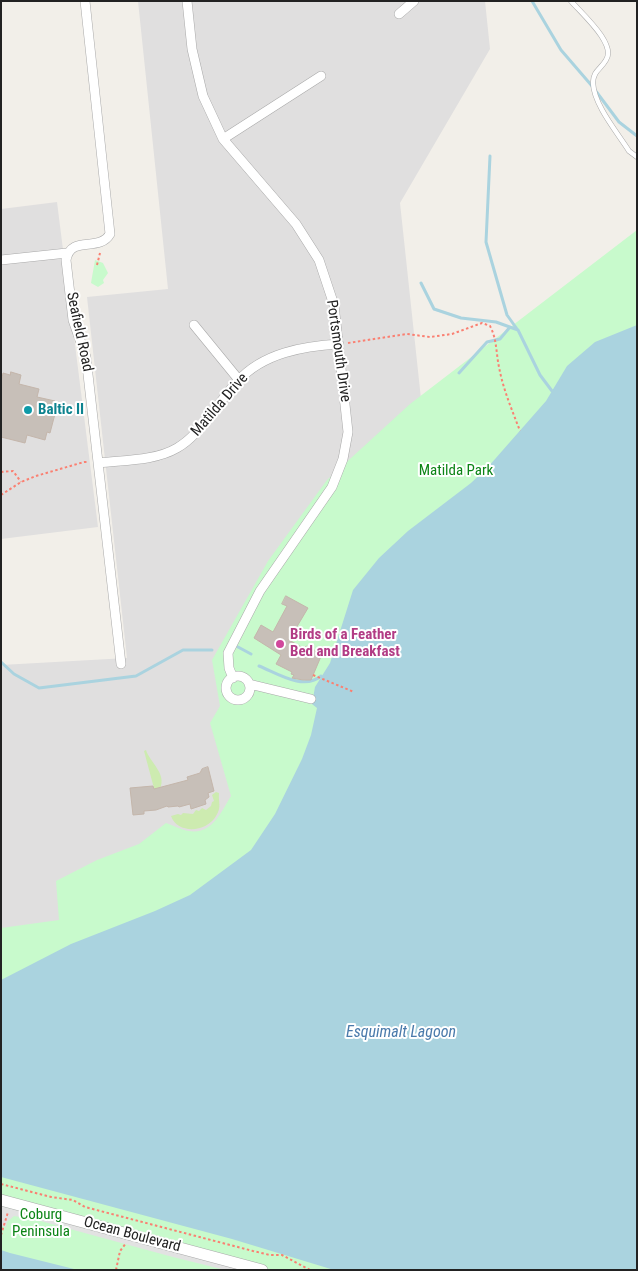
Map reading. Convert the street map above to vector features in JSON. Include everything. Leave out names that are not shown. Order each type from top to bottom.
[{"type":"street","points":[[1,260],[67,253],[75,246],[107,240],[110,234],[84,1]]},
{"type":"street","name":"Portsmouth Drive","points":[[187,1],[192,49],[203,96],[223,139],[296,224],[319,260],[334,304],[348,432],[343,459],[332,487],[260,591],[228,653],[229,668],[233,678]]},
{"type":"street","points":[[399,14],[414,1]]},
{"type":"street","points":[[223,139],[321,76]]},
{"type":"street","name":"Seafield Road","points":[[67,253],[70,307],[86,357],[120,664]]},
{"type":"street","points":[[194,325],[239,380]]},
{"type":"street","name":"Matilda Drive","points":[[99,463],[153,456],[176,449],[191,439],[239,380],[253,367],[284,352],[313,346],[339,344]]},
{"type":"street","points":[[249,684],[248,696],[236,700],[230,697],[227,688],[228,682],[233,678],[242,677],[249,684],[311,699]]},
{"type":"street","name":"Ocean Boulevard","points":[[6,1202],[262,1270]]},
{"type":"lane","points":[[571,1],[602,36],[608,48],[609,56],[605,63],[597,69],[594,77],[596,96],[629,150],[637,157]]},
{"type":"path","points":[[97,265],[101,249]]},
{"type":"path","points":[[339,344],[407,334],[430,337],[452,334],[482,324],[490,326],[495,334],[499,367],[505,390],[520,431]]},
{"type":"path","points":[[1,495],[21,482],[36,476],[84,462],[99,463]]},
{"type":"path","points":[[1,472],[13,471],[21,482]]},
{"type":"path","points":[[314,675],[354,692]]},
{"type":"path","points":[[1,1184],[51,1197],[73,1200],[85,1207],[253,1251],[270,1255],[282,1255],[310,1270]]},
{"type":"path","points":[[1,1235],[6,1202]]},
{"type":"path","points":[[116,1270],[120,1251],[125,1244],[128,1234]]},
{"type":"shaded area","points":[[138,1],[485,1],[490,49],[400,203],[428,464],[290,785],[1,980],[1,665],[127,658],[87,297],[168,289]]},
{"type":"shaded area","points":[[57,202],[98,527],[1,539],[1,209]]},
{"type":"shaded area","points":[[1,1206],[242,1270],[225,1270],[37,1220],[14,1216],[7,1222],[6,1227],[1,1226]]},
{"type":"green space","name":"Esquimalt Lagoon","points":[[637,230],[637,1270],[1,1270],[1,928],[59,920],[56,881],[97,860],[139,844],[166,823],[186,830],[197,831],[210,826],[215,821],[231,796],[210,723],[220,706],[212,660],[268,561],[327,480],[410,404]]},
{"type":"green space","points":[[95,260],[103,263],[108,273],[103,280],[104,283],[98,287],[91,283]]},
{"type":"green space","points":[[146,750],[160,773],[162,783],[160,789],[155,792],[144,751]]},
{"type":"green space","points":[[216,792],[219,793],[218,813],[206,825],[200,828],[186,829],[175,822],[171,816],[183,813],[193,814],[196,810],[199,811],[202,808],[206,810],[214,801],[212,795]]},
{"type":"water","name":"Esquimalt Lagoon","points":[[637,325],[637,1270],[334,1270],[232,1239],[1,1177],[1,980],[71,944],[190,895],[251,850],[275,814],[302,759],[311,735],[317,708],[312,704],[315,687],[330,663],[353,590],[379,558],[408,531],[471,483],[488,467],[546,401],[567,366],[595,342]]},
{"type":"water","points":[[1,1250],[10,1253],[78,1270],[1,1270]]},
{"type":"building","name":"Baltic II","points":[[11,372],[21,375],[19,384],[39,389],[37,397],[55,401],[53,409],[56,410],[50,433],[47,432],[45,440],[27,435],[25,443],[1,437],[1,382],[3,373],[10,375]]},
{"type":"building","points":[[286,596],[308,608],[289,640],[305,649],[306,646],[322,654],[311,680],[292,678],[294,675],[291,674],[292,672],[276,664],[281,655],[254,638],[261,625],[273,632],[287,606],[282,604]]},
{"type":"building","points":[[208,767],[214,791],[208,793],[209,797],[205,800],[206,804],[191,809],[190,804],[179,807],[167,806],[156,810],[144,811],[144,814],[133,815],[130,788],[153,786],[154,789],[188,780],[187,777],[200,773],[202,769]]},
{"type":"waterway","points":[[532,1],[561,50],[592,86],[619,122],[637,136]]},
{"type":"waterway","points":[[490,156],[486,242],[507,315],[517,329]]},
{"type":"waterway","points":[[421,283],[434,309],[461,318],[496,322],[518,330],[540,375],[552,391]]},
{"type":"waterway","points":[[459,373],[487,342],[500,339],[510,327]]},
{"type":"waterway","points":[[238,647],[251,654]]},
{"type":"waterway","points":[[1,662],[14,674],[39,688],[136,676],[183,650],[212,650]]},
{"type":"waterway","points":[[259,666],[298,681],[306,682],[321,676]]},
{"type":"place","name":"Baltic II","points":[[28,410]]},
{"type":"place","name":"Birds of a Feather Bed and Breakfast","points":[[280,644]]},
{"type":"park label","name":"Matilda Park","points":[[456,471]]},
{"type":"park label","name":"Coburg Peninsula","points":[[41,1224]]}]
